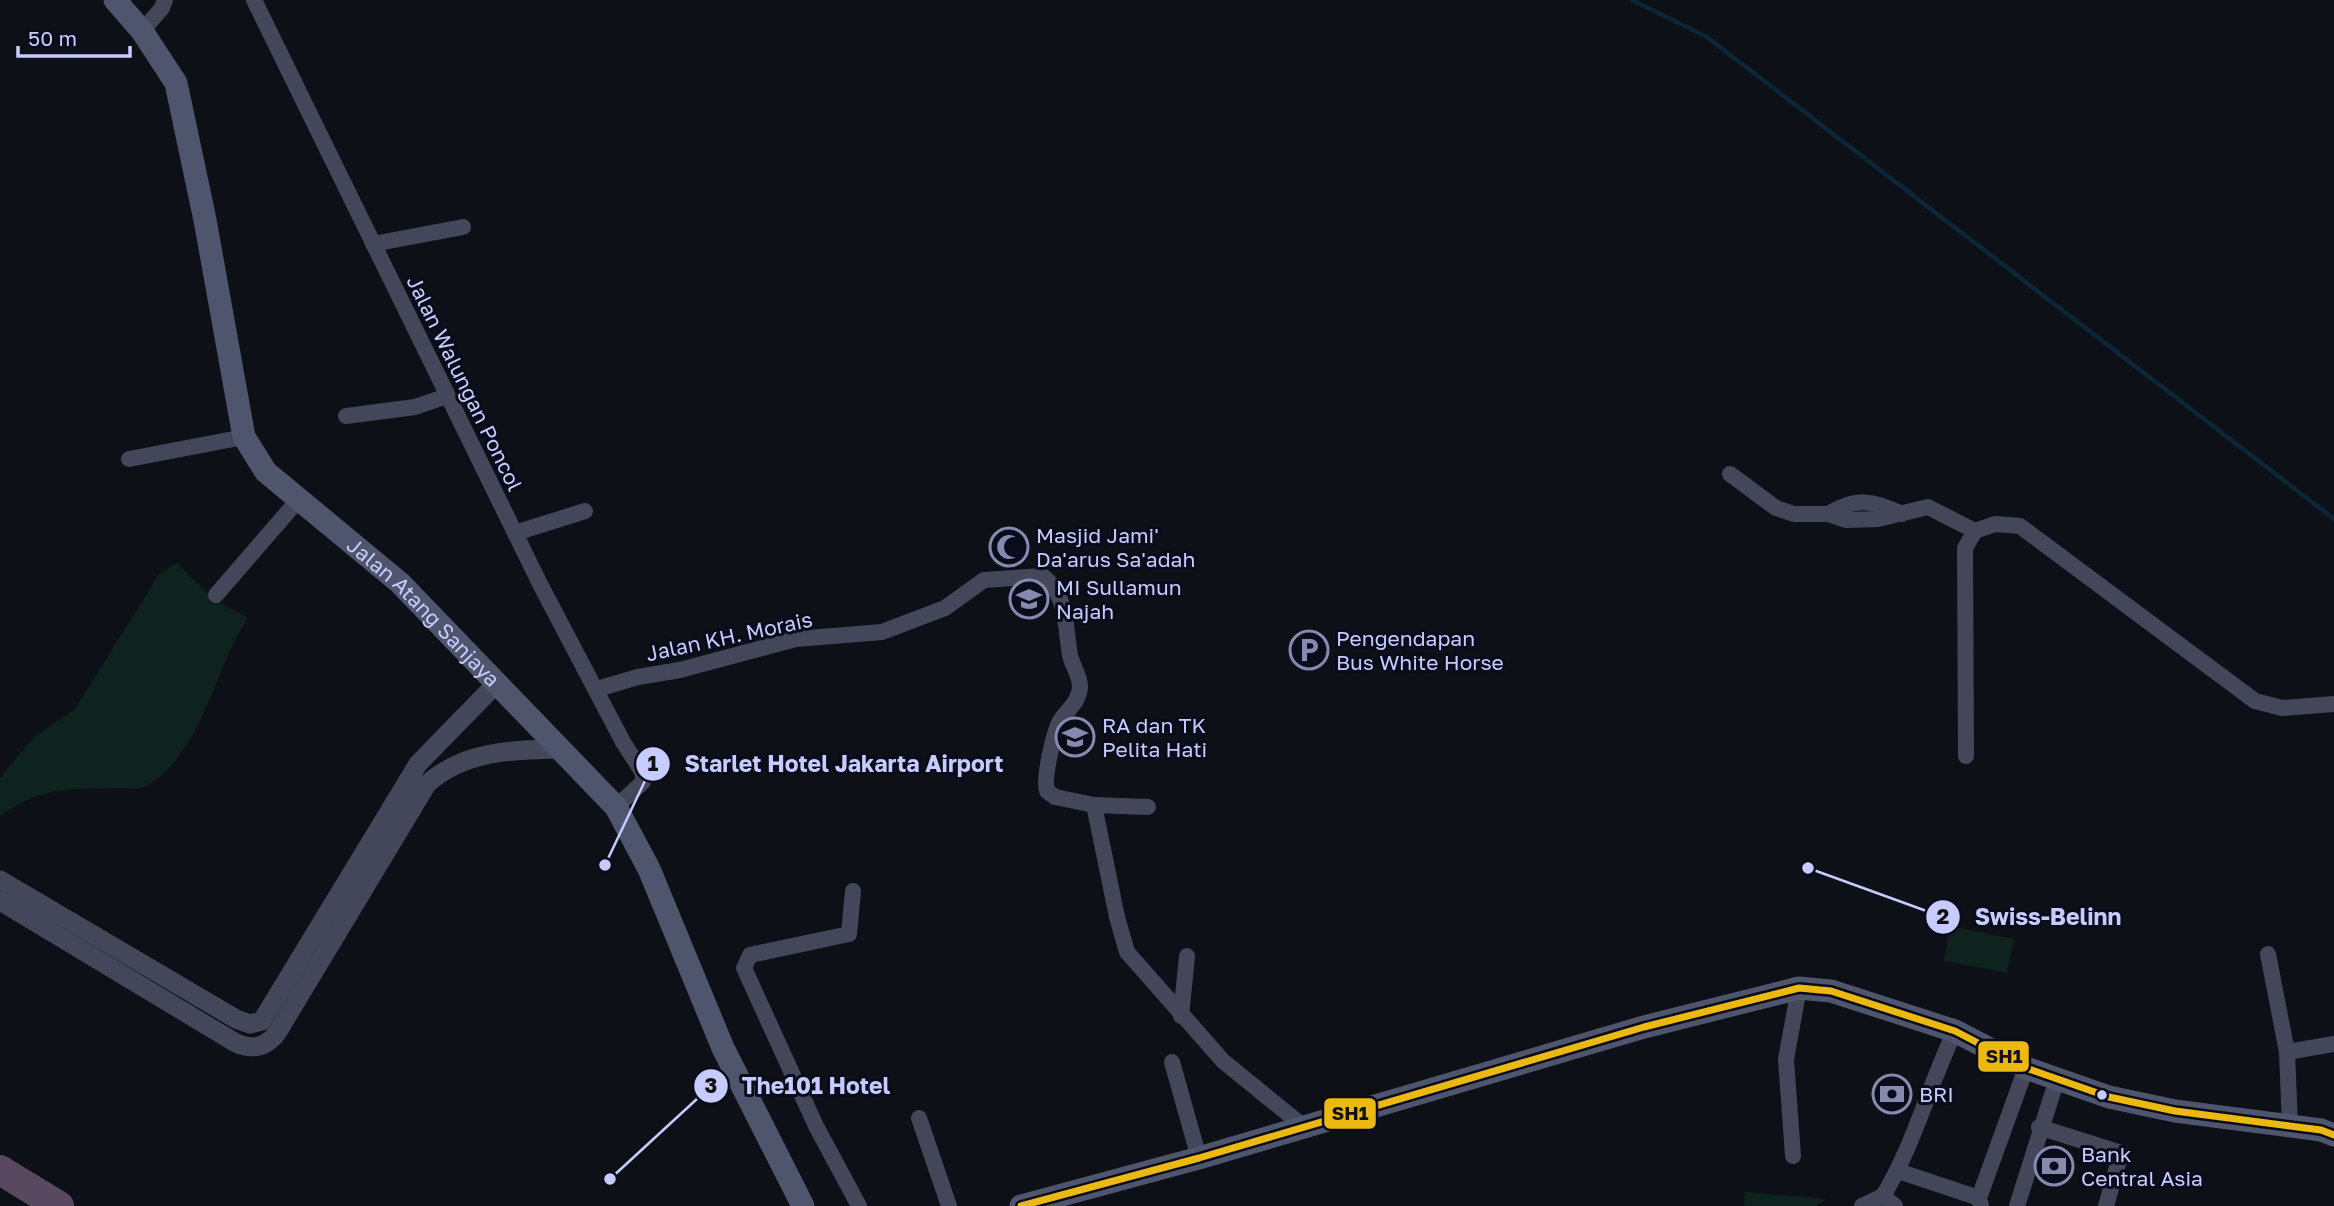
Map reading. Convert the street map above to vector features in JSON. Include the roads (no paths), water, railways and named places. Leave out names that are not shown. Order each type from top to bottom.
[{"type":"highway","points":[[0,1170],[59,1206]]},
{"type":"main road","name":"Jalan Atang Sanjaya","points":[[115,0],[142,31],[176,83],[205,220],[244,437],[266,472],[400,583],[617,807],[649,869],[723,1048],[803,1206]]},
{"type":"main road","points":[[1021,1206],[1199,1158],[1644,1027],[1799,988],[1831,991],[1955,1031],[2026,1068],[2152,1107],[2290,1126],[2334,1135]]},
{"type":"street","points":[[142,31],[162,8],[164,0]]},
{"type":"street","name":"Jalan Walungan Poncol","points":[[254,0],[515,533],[623,742],[643,773],[638,786],[617,807]]},
{"type":"street","points":[[373,244],[463,227]]},
{"type":"street","points":[[346,416],[415,407],[441,398]]},
{"type":"street","points":[[129,458],[244,437]]},
{"type":"street","points":[[1730,474],[1776,508],[1794,514],[1828,514],[1846,503],[1878,502],[1902,514],[1928,507],[1975,531]]},
{"type":"street","points":[[216,595],[299,499]]},
{"type":"street","points":[[515,533],[585,511]]},
{"type":"street","points":[[1966,756],[1965,548],[1975,531],[1995,524],[2020,526],[2255,701],[2282,708],[2334,704]]},
{"type":"street","name":"Jalan KH. Morais","points":[[597,689],[638,677],[680,670],[783,641],[882,632],[945,608],[984,580],[1043,576],[1053,585],[1068,626],[1070,655],[1080,686],[1071,710],[1060,719],[1045,787],[1055,797],[1094,805]]},
{"type":"street","points":[[0,880],[236,1019],[250,1024],[262,1021],[418,764],[470,707],[496,684]]},
{"type":"street","points":[[0,901],[236,1043],[246,1047],[260,1046],[277,1033],[427,784],[453,766],[487,754],[561,749]]},
{"type":"street","points":[[1148,807],[1094,805],[1124,947],[1181,1016],[1223,1061],[1304,1126]]},
{"type":"street","points":[[853,891],[852,929],[849,934],[750,955],[744,968],[816,1126],[859,1206]]},
{"type":"street","points":[[2268,954],[2287,1052],[2290,1126]]},
{"type":"street","points":[[1181,1016],[1187,956]]},
{"type":"street","points":[[1793,1156],[1786,1059],[1799,988]]},
{"type":"street","points":[[1862,1206],[1889,1201],[1935,1072],[1955,1031]]},
{"type":"street","points":[[2287,1052],[2334,1044]]},
{"type":"street","points":[[1172,1062],[1199,1158]]},
{"type":"street","points":[[1898,1171],[1980,1202],[2026,1068]]},
{"type":"street","points":[[2017,1206],[2039,1127],[2057,1079]]},
{"type":"street","points":[[919,1118],[949,1206]]},
{"type":"street","points":[[2039,1127],[2121,1153],[2106,1206]]},
{"type":"waterway","points":[[1632,0],[1707,37],[2334,519]]},
{"type":"place","name":"Masjid Jami' Da'arus Sa'adah","points":[[1009,547]]},
{"type":"place","name":"MI Sullamun Najah","points":[[1029,599]]},
{"type":"place","name":"Pengendapan Bus White Horse","points":[[1309,650]]},
{"type":"place","name":"RA dan TK Pelita Hati","points":[[1075,737]]},
{"type":"place","name":"Starlet Hotel Jakarta Airport","points":[[605,865]]},
{"type":"place","name":"Swiss-Belinn","points":[[1808,868]]},
{"type":"place","name":"BRI","points":[[1892,1094]]},
{"type":"place","name":"Bank Central Asia","points":[[2054,1166]]},
{"type":"place","name":"The101 Hotel","points":[[610,1179]]}]
